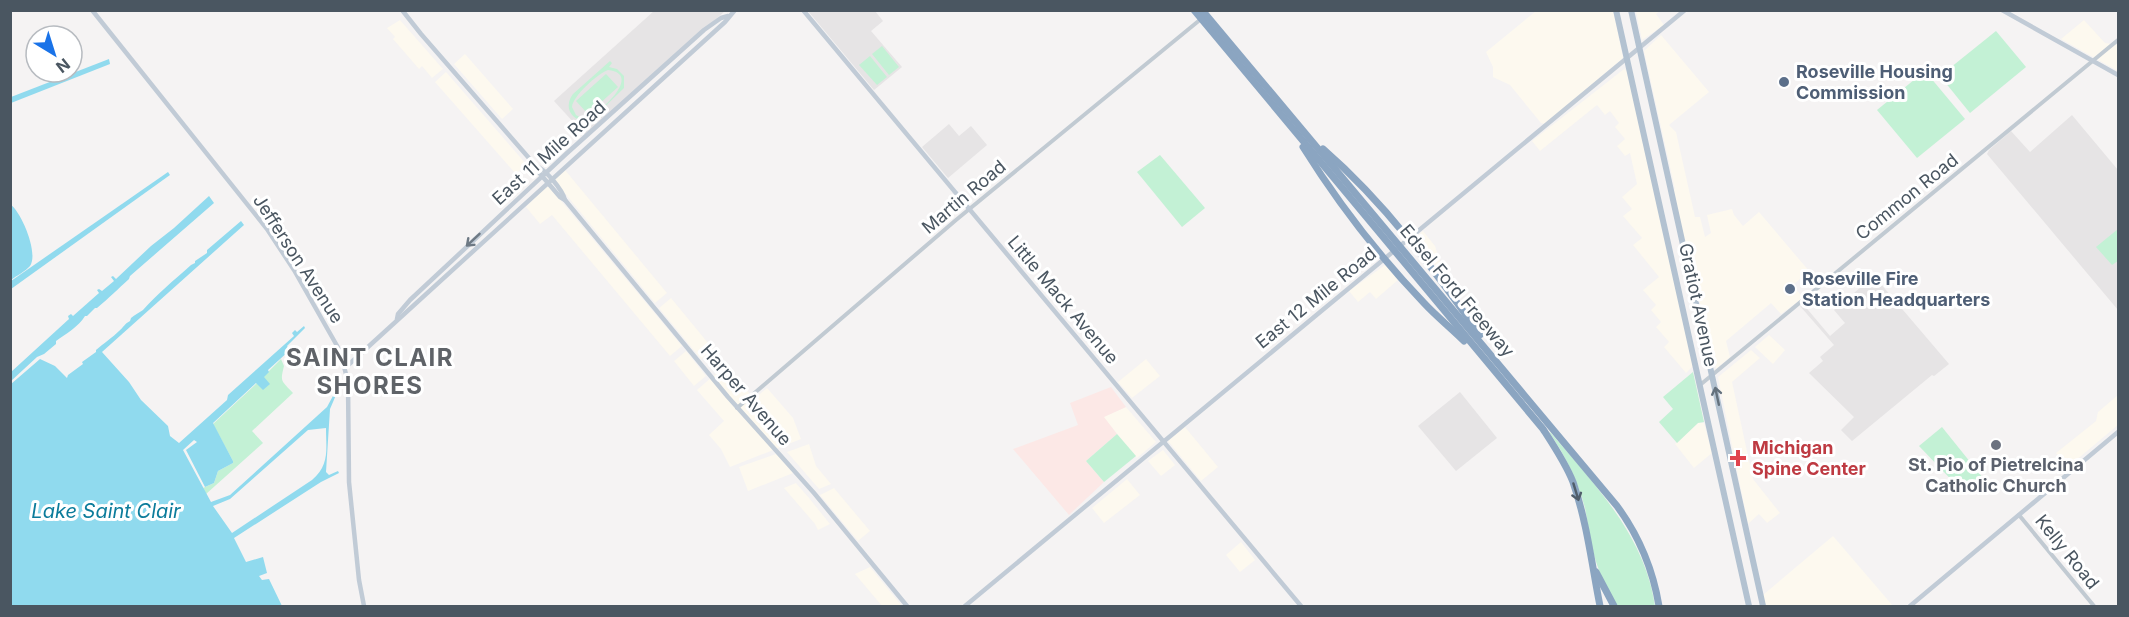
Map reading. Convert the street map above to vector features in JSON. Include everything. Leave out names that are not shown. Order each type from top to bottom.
[{"type":"highway","name":"Edsel Ford Freeway","points":[[1194,10],[1543,429],[1566,468],[1580,505],[1599,606]]},
{"type":"highway","name":"Edsel Ford Freeway","points":[[1202,10],[1583,463],[1624,516],[1648,563],[1656,586],[1659,606]]},
{"type":"highway","points":[[1291,127],[1317,169],[1364,230],[1429,308],[1490,366]]},
{"type":"highway","points":[[1307,136],[1365,189],[1431,268],[1528,400]]},
{"type":"highway","points":[[1364,230],[1384,213]]},
{"type":"highway","points":[[1411,285],[1431,268]]},
{"type":"highway","points":[[1624,516],[1634,526],[1647,552],[1664,606]]},
{"type":"highway","points":[[1591,562],[1614,606]]},
{"type":"main road","name":"Jefferson Avenue","points":[[92,10],[267,229],[340,351],[348,381],[349,482],[359,580],[364,606]]},
{"type":"main road","name":"Harper Avenue","points":[[402,10],[549,181],[564,195],[565,200],[737,408],[811,490],[907,606]]},
{"type":"main road","name":"East 11 Mile Road","points":[[407,308],[725,22],[735,10]]},
{"type":"main road","name":"Little Mack Avenue","points":[[803,10],[1301,606]]},
{"type":"main road","name":"East 12 Mile Road","points":[[965,606],[1685,10]]},
{"type":"main road","points":[[2002,10],[2118,75]]},
{"type":"main road","name":"Gratiot Avenue","points":[[1617,14],[1749,606]]},
{"type":"main road","points":[[1617,14],[1632,14]]},
{"type":"main road","name":"Gratiot Avenue","points":[[1632,14],[1763,606]]},
{"type":"main road","name":"East 11 Mile Road","points":[[346,367],[516,200],[711,25],[729,16]]},
{"type":"main road","points":[[671,60],[676,66]]},
{"type":"main road","points":[[645,83],[650,89]]},
{"type":"main road","points":[[1636,96],[1644,99],[1649,96]]},
{"type":"main road","points":[[1641,117],[1647,115],[1655,119]]},
{"type":"main road","points":[[601,123],[606,129]]},
{"type":"main road","points":[[559,161],[563,168]]},
{"type":"main road","points":[[536,182],[540,189]]},
{"type":"main road","points":[[1658,199],[1667,202],[1672,199]]},
{"type":"main road","points":[[516,200],[520,207]]},
{"type":"main road","points":[[1664,220],[1669,218],[1677,220]]},
{"type":"main road","points":[[1680,294],[1688,297],[1694,294]]},
{"type":"main road","points":[[1685,319],[1691,315],[1699,318]]},
{"type":"main road","points":[[1910,606],[2118,432]]},
{"type":"main road","points":[[1712,437],[1719,440],[1726,437]]},
{"type":"main road","points":[[1719,468],[1725,466],[1733,470]]},
{"type":"main road","points":[[1731,525],[1739,529],[1746,525]]},
{"type":"main road","points":[[1739,563],[1746,561],[1754,565]]},
{"type":"street","name":"Martin Road","points":[[737,408],[969,209],[1211,10]]},
{"type":"street","name":"Common Road","points":[[1700,385],[2118,40]]},
{"type":"street","name":"Kelly Road","points":[[2019,515],[2094,606]]},
{"type":"shaded area","points":[[1613,10],[1623,58],[1545,124],[1541,123],[1510,85],[1493,77],[1493,67],[1486,52],[1536,11]]},
{"type":"shaded area","points":[[654,11],[725,11],[586,136],[554,101]]},
{"type":"shaded area","points":[[808,11],[875,11],[883,21],[871,31],[902,67],[874,90]]},
{"type":"shaded area","points":[[1636,11],[1660,11],[1656,14],[1664,25],[1642,40]]},
{"type":"shaded area","points":[[400,20],[443,69],[432,78],[422,66],[419,69],[393,39],[395,37],[387,28]]},
{"type":"shaded area","points":[[2084,20],[2105,43],[2118,45],[2118,71],[2061,39]]},
{"type":"shaded area","points":[[1661,35],[1709,92],[1669,125],[1676,132],[1695,217],[1700,217],[1705,237],[1711,233],[1707,215],[1732,209],[1743,226],[1759,212],[1809,271],[1793,285],[1803,298],[1781,314],[1771,303],[1726,341],[1730,357],[1716,369],[1673,191],[1675,189],[1644,51]]},
{"type":"shaded area","points":[[465,54],[513,109],[502,119],[454,64]]},
{"type":"shaded area","points":[[1624,69],[1627,71],[1693,366],[1686,373],[1664,347],[1669,342],[1656,327],[1661,322],[1651,310],[1656,305],[1643,290],[1659,277],[1633,245],[1642,238],[1623,216],[1632,209],[1622,197],[1637,184],[1630,153],[1625,156],[1617,146],[1625,139],[1615,127],[1619,123],[1610,111],[1605,115],[1597,105],[1540,151],[1532,141]]},
{"type":"shaded area","points":[[446,72],[526,164],[516,174],[435,82]]},
{"type":"shaded area","points":[[2072,115],[2118,170],[2118,310],[1987,154],[2011,131],[2030,152]]},
{"type":"shaded area","points":[[949,124],[959,136],[971,126],[987,145],[948,178],[922,147]]},
{"type":"shaded area","points":[[565,170],[667,293],[655,303],[554,180]]},
{"type":"shaded area","points":[[546,187],[549,187],[557,196],[682,346],[670,356],[552,215],[540,224],[526,207]]},
{"type":"shaded area","points":[[1423,231],[1435,246],[1443,271],[1414,239]]},
{"type":"shaded area","points":[[1385,265],[1398,280],[1376,299],[1370,292],[1358,302],[1349,291]]},
{"type":"shaded area","points":[[1874,276],[1949,364],[1934,376],[1932,375],[1852,441],[1841,430],[1854,417],[1809,373],[1823,361],[1820,357],[1834,345],[1800,306],[1803,304],[1830,336],[1845,323],[1834,310]]},
{"type":"shaded area","points":[[671,298],[713,349],[701,359],[659,308]]},
{"type":"shaded area","points":[[1769,335],[1785,350],[1773,364],[1755,347]]},
{"type":"shaded area","points":[[1751,350],[1760,358],[1732,382],[1753,479],[1780,513],[1767,523],[1759,514],[1748,524],[1718,377]]},
{"type":"shaded area","points":[[686,351],[706,376],[694,386],[674,361]]},
{"type":"shaded area","points":[[1146,359],[1160,376],[1132,398],[1118,382]]},
{"type":"shaded area","points":[[726,365],[754,399],[767,388],[793,418],[801,439],[730,467],[721,449],[709,435],[724,421],[697,390]]},
{"type":"shaded area","points":[[1111,387],[1126,407],[1104,417],[1117,434],[1086,461],[1104,482],[1069,515],[1013,449],[1078,425],[1070,403]]},
{"type":"shaded area","points":[[1460,392],[1497,438],[1456,471],[1418,426]]},
{"type":"shaded area","points":[[2118,395],[2118,425],[2068,467],[2056,453],[2096,421],[2098,412]]},
{"type":"shaded area","points":[[1126,407],[1156,442],[1137,458],[1103,417]]},
{"type":"shaded area","points":[[1698,423],[1704,423],[1712,453],[1694,468],[1675,444]]},
{"type":"shaded area","points":[[1185,427],[1218,467],[1201,481],[1168,441]]},
{"type":"shaded area","points":[[809,444],[816,466],[831,484],[819,489],[787,452]]},
{"type":"shaded area","points":[[1163,450],[1175,465],[1161,476],[1148,461]]},
{"type":"shaded area","points":[[776,454],[793,473],[748,491],[739,467]]},
{"type":"shaded area","points":[[1127,479],[1140,495],[1104,523],[1092,508]]},
{"type":"shaded area","points":[[796,483],[830,524],[818,530],[784,488]]},
{"type":"shaded area","points":[[834,488],[870,531],[858,541],[820,495]]},
{"type":"shaded area","points":[[1833,536],[1893,606],[1766,606],[1763,595]]},
{"type":"shaded area","points":[[1241,542],[1255,560],[1240,572],[1226,555]]},
{"type":"shaded area","points":[[870,567],[902,606],[882,606],[855,574]]},
{"type":"green space","points":[[1996,31],[2026,67],[1970,113],[1940,76]]},
{"type":"green space","points":[[882,46],[899,67],[889,75],[872,54]]},
{"type":"green space","points":[[870,56],[887,77],[877,85],[859,65]]},
{"type":"green space","points":[[610,61],[612,63],[609,67],[617,69],[624,76],[624,88],[586,125],[584,121],[575,118],[570,111],[569,103],[573,94]],"holes":[[[608,70],[618,73],[622,79],[620,87],[607,103],[591,116],[581,118],[576,115],[572,107],[573,102],[586,86]]]},
{"type":"green space","points":[[1925,71],[1965,119],[1917,158],[1877,110]]},
{"type":"green space","points":[[606,74],[618,87],[588,114],[576,101]]},
{"type":"green space","points":[[1160,155],[1205,208],[1182,227],[1137,172]]},
{"type":"green space","points":[[2118,229],[2118,261],[2112,265],[2096,247]]},
{"type":"green space","points":[[281,359],[284,366],[282,381],[293,393],[252,431],[263,443],[206,494],[203,488],[214,483],[218,471],[233,463],[213,424],[257,383],[269,385],[263,377]]},
{"type":"green space","points":[[1693,372],[1704,422],[1698,423],[1677,443],[1659,422],[1673,409],[1663,397]]},
{"type":"green space","points":[[1942,427],[1983,478],[1965,494],[1919,446]]},
{"type":"green space","points":[[1549,432],[1601,492],[1629,534],[1641,557],[1655,606],[1616,606],[1596,562],[1579,488],[1566,459]]},
{"type":"green space","points":[[1117,434],[1136,456],[1104,482],[1086,461]]},
{"type":"water","points":[[109,59],[110,64],[84,74],[84,69]]},
{"type":"water","points":[[45,84],[59,84],[11,103],[11,97]]},
{"type":"water","points":[[168,172],[170,175],[11,289],[11,281]]},
{"type":"water","points":[[209,196],[214,203],[97,308],[56,341],[56,344],[37,357],[11,381],[11,372],[69,319],[68,316],[71,314],[73,316],[99,293],[97,290],[102,291],[114,281],[111,277],[116,279]]},
{"type":"water","points":[[11,205],[28,233],[32,260],[26,270],[11,280]]},
{"type":"water","name":"Lake Saint Clair","points":[[241,221],[244,225],[102,352],[129,382],[141,400],[168,426],[170,436],[179,443],[294,336],[292,333],[295,330],[297,332],[304,326],[305,328],[287,346],[290,350],[268,370],[269,372],[264,377],[270,384],[263,390],[256,383],[213,423],[233,461],[218,471],[214,483],[205,487],[186,450],[197,442],[194,440],[183,450],[211,502],[230,495],[327,407],[334,394],[336,395],[330,409],[326,472],[329,475],[338,471],[339,473],[321,482],[234,538],[246,562],[263,557],[267,573],[259,576],[262,580],[269,579],[282,606],[11,606],[11,384],[40,359],[55,366],[67,378],[131,318],[207,253],[207,250]],"holes":[[[326,428],[326,456],[318,474],[232,533],[213,506],[230,499],[308,430]]]},
{"type":"place","name":"Roseville Housing Commission","points":[[1784,82]]},
{"type":"place","name":"Roseville Fire Station Headquarters","points":[[1790,289]]},
{"type":"place","name":"St. Pio of Pietrelcina Catholic Church","points":[[1996,445]]},
{"type":"place","name":"Michigan Spine Center","points":[[1738,458]]},
{"type":"district","name":"SAINT CLAIR SHORES","points":[[370,372]]}]
